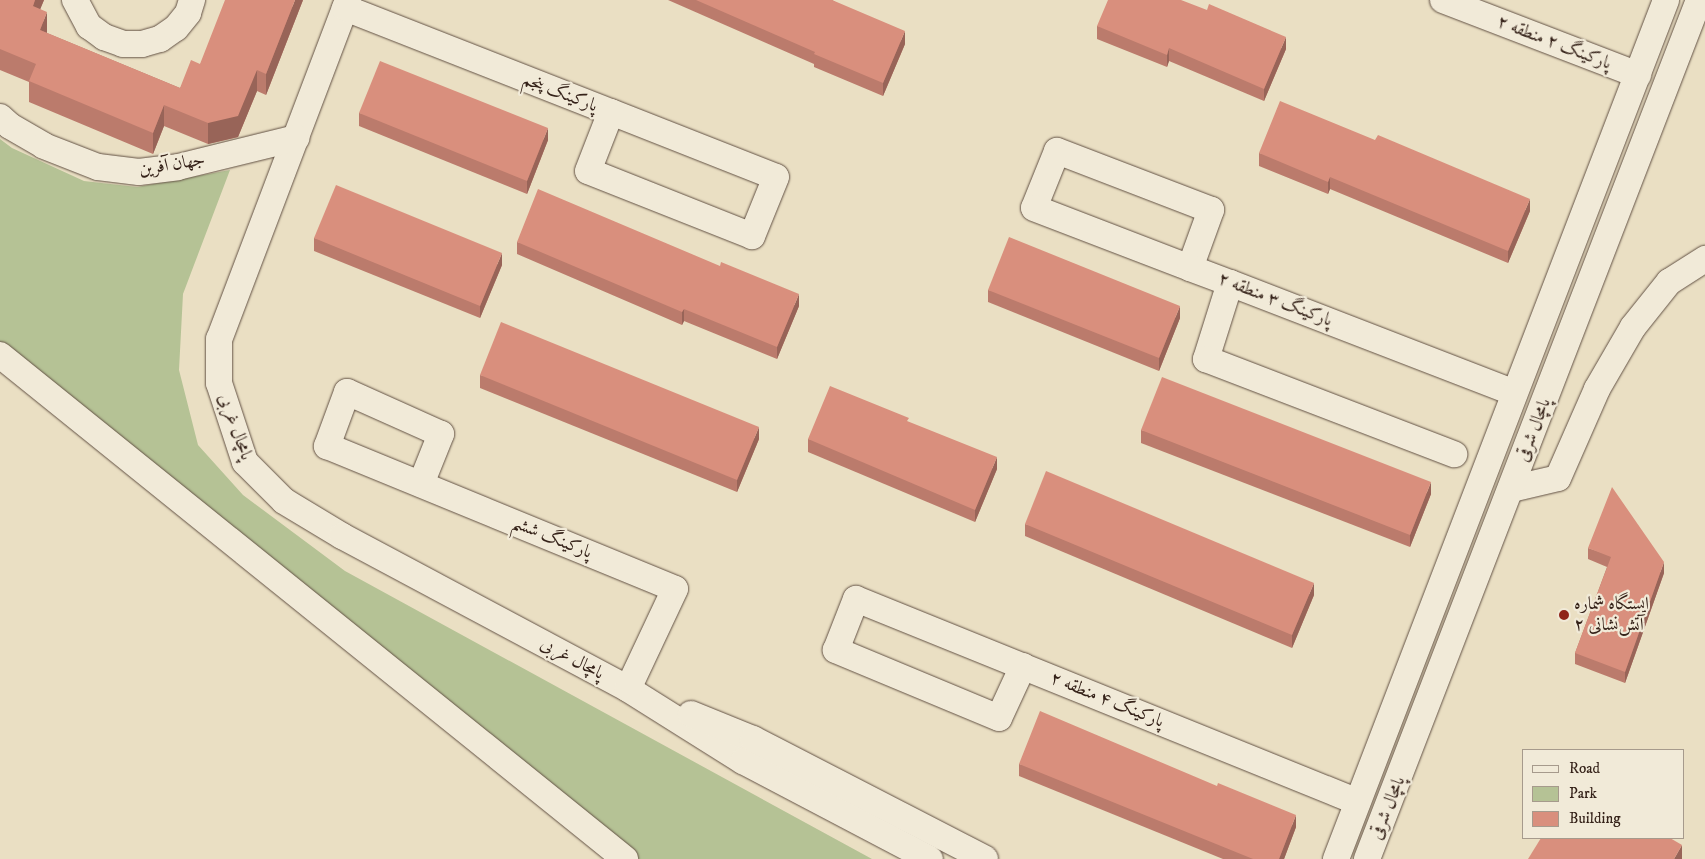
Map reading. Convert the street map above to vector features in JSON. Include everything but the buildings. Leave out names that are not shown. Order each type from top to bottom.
[{"type":"street","points":[[75,0],[89,26],[104,37],[123,44],[142,44],[160,39],[176,28],[192,0]]},
{"type":"street","name":"پارکینگ ۲ منطقه ۲","points":[[1443,0],[1638,75]]},
{"type":"street","name":"پامچال شرقی","points":[[1336,859],[1666,0]]},
{"type":"street","name":"پارکینگ پنجم","points":[[346,4],[776,177],[752,236],[588,171],[611,112]]},
{"type":"street","name":"پامچال غربی","points":[[346,4],[219,339],[219,383],[245,462],[284,501],[342,536],[628,689],[743,761],[930,859]]},
{"type":"street","name":"پامچال شرقی","points":[[1367,859],[1700,10]]},
{"type":"street","name":"جهان آفرین","points":[[0,116],[10,126],[44,146],[89,164],[139,172],[178,167],[296,138]]},
{"type":"street","name":"پارکینگ ۳ منطقه ۲","points":[[1190,268],[1210,210],[1057,151],[1034,208],[1190,268],[1230,283],[1515,393]]},
{"type":"street","points":[[1512,489],[1558,478],[1597,389],[1634,327],[1669,282],[1705,259]]},
{"type":"street","points":[[1230,283],[1206,359],[1454,454]]},
{"type":"street","points":[[0,355],[625,859]]},
{"type":"street","name":"پارکینگ ششم","points":[[421,484],[441,434],[347,392],[327,446],[675,589],[628,689]]},
{"type":"street","points":[[1455,548],[1484,560]]},
{"type":"street","name":"پارکینگ ۴ منطقه ۲","points":[[1023,666],[999,718],[836,650],[856,599],[1023,666],[1358,802]]},
{"type":"street","name":"پامچال غربی","points":[[628,689],[753,739],[985,859]]},
{"type":"green space","points":[[0,139],[12,148],[84,181],[137,187],[230,170],[183,294],[179,370],[198,445],[243,495],[345,571],[872,859],[613,859],[0,365]]},
{"type":"place","name":"ایستگاه شماره ۲ آتش‌نشانی","points":[[1564,615]]}]
